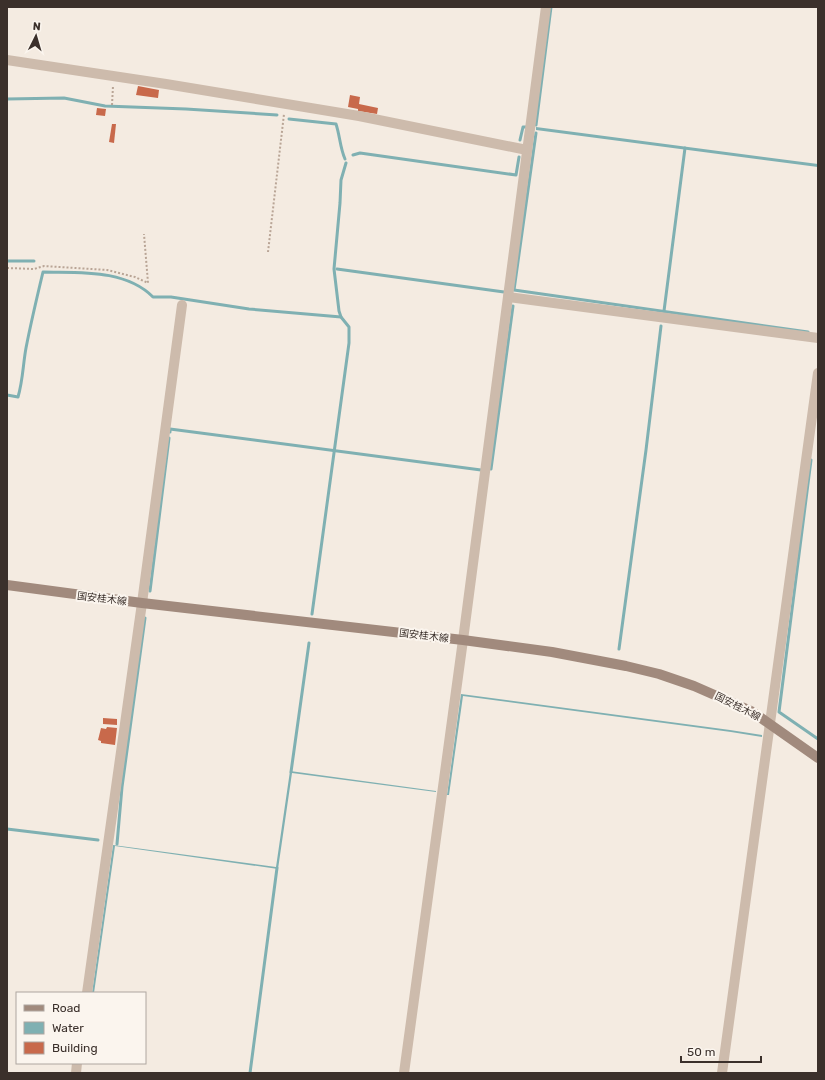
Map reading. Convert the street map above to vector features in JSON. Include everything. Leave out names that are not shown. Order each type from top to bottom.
[{"type":"main road","name":"国安桂木線","points":[[7,585],[142,603],[463,640],[552,652],[659,674],[694,686],[751,711],[818,758]]},
{"type":"street","points":[[404,1073],[463,640],[546,7]]},
{"type":"street","points":[[7,60],[359,116],[527,150]]},
{"type":"street","points":[[508,297],[818,338]]},
{"type":"street","points":[[87,992],[182,305]]},
{"type":"street","points":[[722,1073],[771,725],[818,373]]},
{"type":"path","points":[[112,105],[114,76]]},
{"type":"path","points":[[268,252],[285,104]]},
{"type":"path","points":[[7,268],[34,269],[44,266],[107,270],[148,283],[144,234]]},
{"type":"water","points":[[536,127],[818,164],[818,167],[536,130]]},
{"type":"water","points":[[461,694],[730,730],[762,735],[762,737],[463,696],[449,795],[447,795]]},
{"type":"water","points":[[290,771],[436,791],[292,773],[278,869],[115,846],[94,992],[92,992],[113,845],[276,867]]},
{"type":"building","points":[[138,86],[159,90],[158,98],[136,95]]},
{"type":"building","points":[[350,95],[360,97],[359,104],[378,108],[377,114],[358,111],[358,109],[348,107]]},
{"type":"building","points":[[97,108],[106,109],[105,116],[96,115]]},
{"type":"building","points":[[112,124],[116,124],[114,143],[109,142]]},
{"type":"building","points":[[103,718],[117,719],[117,725],[103,724]]},
{"type":"building","points":[[107,727],[117,728],[115,745],[101,743],[101,741],[98,740],[101,728],[106,729]]},
{"type":"waterway","points":[[536,125],[551,7]]},
{"type":"waterway","points":[[7,99],[64,98],[105,106],[186,109],[277,115]]},
{"type":"waterway","points":[[289,119],[336,124],[345,159]]},
{"type":"waterway","points":[[520,140],[523,127],[527,127]]},
{"type":"waterway","points":[[536,133],[514,290],[808,332]]},
{"type":"waterway","points":[[664,311],[685,148]]},
{"type":"waterway","points":[[353,155],[360,153],[516,175],[519,157]]},
{"type":"waterway","points":[[312,614],[349,343],[349,327],[341,317],[339,311],[334,269],[341,180],[346,163]]},
{"type":"waterway","points":[[7,261],[34,261]]},
{"type":"waterway","points":[[337,269],[504,292]]},
{"type":"waterway","points":[[7,395],[18,397],[28,338],[43,272],[87,273],[116,277],[129,281],[142,288],[153,297],[171,297],[249,309],[341,317]]},
{"type":"waterway","points":[[491,469],[513,306]]},
{"type":"waterway","points":[[619,649],[661,326]]},
{"type":"waterway","points":[[170,432],[170,429],[481,470]]},
{"type":"waterway","points":[[150,591],[169,438]]},
{"type":"waterway","points":[[811,460],[779,712],[818,739]]},
{"type":"waterway","points":[[117,844],[122,787],[145,618]]},
{"type":"waterway","points":[[291,772],[309,643]]},
{"type":"waterway","points":[[7,829],[98,840]]},
{"type":"waterway","points":[[250,1073],[277,868]]}]
